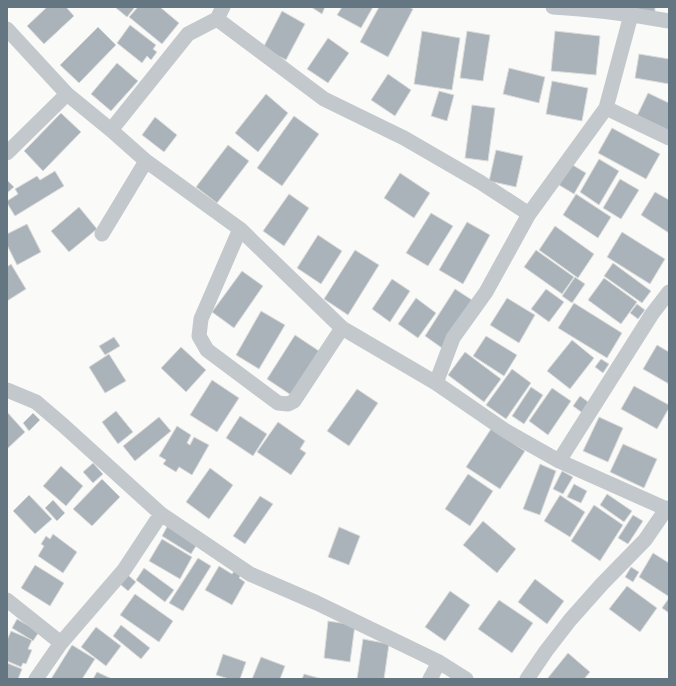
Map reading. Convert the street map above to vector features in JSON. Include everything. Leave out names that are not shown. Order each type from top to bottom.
[{"type":"street","points":[[552,7],[587,8],[669,21]]},
{"type":"street","points":[[111,130],[188,34],[220,13],[324,99],[404,138],[480,182],[529,214]]},
{"type":"street","points":[[436,383],[452,338],[486,292],[529,214],[606,108],[631,15]]},
{"type":"street","points":[[7,29],[67,94],[146,161],[240,229],[342,328],[436,383],[506,431],[559,461],[668,509],[645,540],[602,584],[570,620],[527,679]]},
{"type":"street","points":[[7,153],[67,94]]},
{"type":"street","points":[[606,108],[669,138]]},
{"type":"street","points":[[102,234],[146,161]]},
{"type":"street","points":[[240,229],[201,319],[200,336],[207,350],[278,403],[288,404],[294,401],[342,328]]},
{"type":"street","points":[[559,461],[652,314],[669,292]]},
{"type":"street","points":[[7,390],[36,402],[161,514],[250,574],[317,603],[439,662],[466,679]]},
{"type":"street","points":[[36,679],[61,643],[124,570],[161,514]]},
{"type":"street","points":[[7,600],[61,643]]},
{"type":"street","points":[[430,679],[439,662]]},
{"type":"building","points":[[47,7],[66,7],[74,16],[44,44],[27,26]]},
{"type":"building","points":[[135,7],[127,17],[116,8]]},
{"type":"building","points":[[138,7],[160,7],[179,23],[162,44],[129,17]]},
{"type":"building","points":[[311,7],[325,7],[322,14]]},
{"type":"building","points":[[342,7],[373,7],[361,28],[337,15]]},
{"type":"building","points":[[379,7],[409,7],[413,9],[388,57],[360,42]]},
{"type":"building","points":[[612,7],[655,7],[655,13]]},
{"type":"building","points":[[282,11],[305,24],[286,60],[263,48]]},
{"type":"building","points":[[130,25],[156,45],[153,49],[157,52],[151,60],[147,56],[142,63],[117,43]]},
{"type":"building","points":[[98,27],[116,45],[79,83],[60,65]]},
{"type":"building","points":[[422,31],[460,38],[452,90],[414,84]]},
{"type":"building","points":[[467,31],[490,35],[483,81],[460,78]]},
{"type":"building","points":[[555,31],[600,36],[596,75],[551,71]]},
{"type":"building","points":[[328,38],[349,53],[328,83],[307,69]]},
{"type":"building","points":[[639,54],[669,59],[669,84],[635,78]]},
{"type":"building","points":[[117,63],[138,81],[111,111],[91,94]]},
{"type":"building","points":[[509,68],[545,77],[539,103],[503,94]]},
{"type":"building","points":[[388,74],[411,90],[395,116],[371,100]]},
{"type":"building","points":[[552,81],[588,88],[582,121],[546,114]]},
{"type":"building","points":[[439,91],[454,95],[447,121],[431,116]]},
{"type":"building","points":[[648,93],[669,103],[669,133],[636,118]]},
{"type":"building","points":[[266,94],[288,113],[258,152],[235,133]]},
{"type":"building","points":[[472,105],[495,108],[488,161],[465,158]]},
{"type":"building","points":[[61,113],[81,132],[43,171],[24,151]]},
{"type":"building","points":[[294,116],[319,134],[282,186],[257,168]]},
{"type":"building","points":[[155,117],[177,135],[164,152],[142,135]]},
{"type":"building","points":[[612,128],[660,154],[646,179],[598,153]]},
{"type":"building","points":[[228,145],[249,161],[217,203],[196,187]]},
{"type":"building","points":[[496,150],[523,156],[516,187],[489,181]]},
{"type":"building","points":[[599,159],[619,171],[599,205],[580,192]]},
{"type":"building","points":[[571,164],[586,173],[574,194],[559,185]]},
{"type":"building","points":[[55,171],[64,186],[15,216],[7,201],[18,194],[15,189],[37,176],[40,180]]},
{"type":"building","points":[[400,173],[430,193],[414,218],[384,198]]},
{"type":"building","points":[[620,179],[639,190],[621,219],[603,208]]},
{"type":"building","points":[[7,180],[14,187],[7,193]]},
{"type":"building","points":[[655,192],[669,200],[669,233],[641,215]]},
{"type":"building","points":[[289,194],[309,208],[284,246],[263,231]]},
{"type":"building","points":[[576,194],[611,217],[598,238],[563,215]]},
{"type":"building","points":[[79,207],[97,229],[69,252],[51,231]]},
{"type":"building","points":[[431,213],[453,226],[428,266],[406,253]]},
{"type":"building","points":[[467,222],[490,235],[463,284],[439,270]]},
{"type":"building","points":[[27,224],[41,252],[17,265],[7,245],[7,234]]},
{"type":"building","points":[[555,226],[594,254],[578,278],[539,250]]},
{"type":"building","points":[[622,232],[665,259],[650,284],[607,257]]},
{"type":"building","points":[[318,235],[342,251],[321,284],[297,268]]},
{"type":"building","points":[[355,250],[379,265],[348,315],[324,299]]},
{"type":"building","points":[[536,250],[574,277],[562,294],[524,267]]},
{"type":"building","points":[[613,263],[651,291],[642,303],[604,276]]},
{"type":"building","points":[[11,264],[26,289],[7,301],[7,267]]},
{"type":"building","points":[[242,271],[263,286],[234,328],[212,312]]},
{"type":"building","points":[[575,277],[585,284],[572,303],[562,296]]},
{"type":"building","points":[[604,278],[637,302],[621,324],[588,300]]},
{"type":"building","points":[[392,279],[410,291],[390,322],[372,309]]},
{"type":"building","points":[[455,289],[472,300],[442,348],[425,336]]},
{"type":"building","points":[[546,289],[564,302],[549,322],[531,309]]},
{"type":"building","points":[[416,298],[436,313],[418,338],[398,324]]},
{"type":"building","points":[[507,298],[535,315],[519,343],[490,325]]},
{"type":"building","points":[[574,303],[622,333],[607,358],[558,328]]},
{"type":"building","points":[[637,304],[645,310],[638,319],[630,313]]},
{"type":"building","points":[[261,311],[285,325],[259,369],[236,355]]},
{"type":"building","points":[[295,335],[319,351],[291,395],[267,379]]},
{"type":"building","points":[[486,336],[517,355],[504,376],[473,356]]},
{"type":"building","points":[[114,337],[120,346],[105,355],[99,346]]},
{"type":"building","points":[[572,340],[594,358],[570,389],[547,371]]},
{"type":"building","points":[[657,345],[669,352],[669,384],[643,369]]},
{"type":"building","points":[[181,347],[206,370],[186,392],[161,368]]},
{"type":"building","points":[[465,352],[501,379],[484,402],[448,375]]},
{"type":"building","points":[[109,354],[126,381],[105,393],[89,367]]},
{"type":"building","points":[[601,359],[609,364],[603,373],[595,367]]},
{"type":"building","points":[[512,369],[531,383],[506,419],[486,405]]},
{"type":"building","points":[[212,380],[239,398],[217,432],[190,415]]},
{"type":"building","points":[[634,386],[669,405],[669,408],[657,429],[621,409]]},
{"type":"building","points":[[531,387],[543,395],[524,424],[512,416]]},
{"type":"building","points":[[552,388],[571,401],[548,435],[529,421]]},
{"type":"building","points":[[357,389],[378,403],[349,446],[327,431]]},
{"type":"building","points":[[580,396],[591,404],[584,414],[573,406]]},
{"type":"building","points":[[116,411],[133,432],[118,444],[102,422]]},
{"type":"building","points":[[7,412],[25,432],[7,449]]},
{"type":"building","points":[[33,413],[40,420],[29,431],[23,423]]},
{"type":"building","points":[[240,416],[267,434],[253,456],[226,438]]},
{"type":"building","points":[[159,417],[171,431],[135,461],[123,446]]},
{"type":"building","points":[[599,417],[623,428],[608,462],[583,451]]},
{"type":"building","points":[[278,422],[305,441],[300,449],[306,453],[291,475],[257,452]]},
{"type":"building","points":[[177,426],[191,435],[187,443],[190,445],[194,437],[209,445],[192,475],[179,467],[176,472],[163,464],[166,460],[159,456]]},
{"type":"building","points":[[491,429],[525,451],[500,489],[466,467]]},
{"type":"building","points":[[623,444],[657,459],[644,488],[610,472]]},
{"type":"building","points":[[93,463],[103,474],[93,483],[83,472]]},
{"type":"building","points":[[540,464],[556,471],[540,515],[523,509]]},
{"type":"building","points":[[61,466],[83,486],[66,506],[43,486]]},
{"type":"building","points":[[210,468],[233,485],[209,519],[186,502]]},
{"type":"building","points":[[562,471],[573,477],[563,494],[553,489]]},
{"type":"building","points":[[468,474],[493,491],[470,526],[445,509]]},
{"type":"building","points":[[102,479],[120,497],[92,526],[73,509]]},
{"type":"building","points":[[574,484],[587,491],[581,503],[567,497]]},
{"type":"building","points":[[607,494],[632,511],[624,522],[600,505]]},
{"type":"building","points":[[29,495],[52,519],[35,534],[13,511]]},
{"type":"building","points":[[560,495],[585,512],[570,537],[544,521]]},
{"type":"building","points":[[260,496],[273,504],[245,544],[233,536]]},
{"type":"building","points":[[53,500],[65,513],[57,521],[45,508]]},
{"type":"building","points":[[594,505],[623,525],[600,561],[571,541]]},
{"type":"building","points":[[633,515],[643,521],[628,544],[618,538]]},
{"type":"building","points":[[483,521],[516,549],[497,573],[463,545]]},
{"type":"building","points":[[168,525],[198,543],[191,554],[162,536]]},
{"type":"building","points":[[339,527],[360,536],[349,565],[328,557]]},
{"type":"building","points":[[53,534],[77,552],[63,573],[38,556],[44,546],[41,544],[46,536],[50,539]]},
{"type":"building","points":[[162,539],[192,557],[180,579],[149,561]]},
{"type":"building","points":[[653,553],[669,563],[668,596],[639,577]]},
{"type":"building","points":[[198,558],[211,566],[183,611],[169,603]]},
{"type":"building","points":[[35,565],[64,583],[50,606],[21,588]]},
{"type":"building","points":[[219,566],[232,574],[234,571],[241,575],[239,578],[245,582],[232,605],[205,590]]},
{"type":"building","points":[[631,567],[639,572],[633,582],[625,577]]},
{"type":"building","points":[[144,568],[174,590],[165,602],[136,580]]},
{"type":"building","points":[[128,575],[136,582],[128,591],[120,584]]},
{"type":"building","points":[[535,579],[564,601],[547,624],[518,602]]},
{"type":"building","points":[[627,586],[657,608],[640,632],[609,609]]},
{"type":"building","points":[[450,591],[470,605],[445,641],[425,627]]},
{"type":"building","points":[[135,594],[173,621],[159,642],[120,615]]},
{"type":"building","points":[[669,598],[669,613],[662,608]]},
{"type":"building","points":[[499,600],[533,623],[512,653],[478,629]]},
{"type":"building","points":[[17,619],[39,632],[33,641],[12,628]]},
{"type":"building","points":[[328,621],[355,625],[350,662],[324,658]]},
{"type":"building","points":[[121,625],[150,648],[141,659],[113,636]]},
{"type":"building","points":[[96,627],[121,646],[106,666],[81,647]]},
{"type":"building","points":[[11,631],[32,640],[28,649],[32,650],[26,664],[23,663],[21,667],[7,661],[7,640]]},
{"type":"building","points":[[363,639],[389,644],[384,679],[357,679]]},
{"type":"building","points":[[72,645],[95,659],[82,679],[51,679]]},
{"type":"building","points":[[568,653],[590,672],[584,679],[547,679]]},
{"type":"building","points":[[223,654],[246,662],[240,679],[229,679],[216,675]]},
{"type":"building","points":[[261,657],[285,666],[280,679],[252,679]]},
{"type":"building","points":[[7,663],[22,669],[18,679],[7,679]]},
{"type":"building","points":[[97,672],[112,679],[93,679]]},
{"type":"building","points":[[304,674],[322,679],[302,679]]}]
